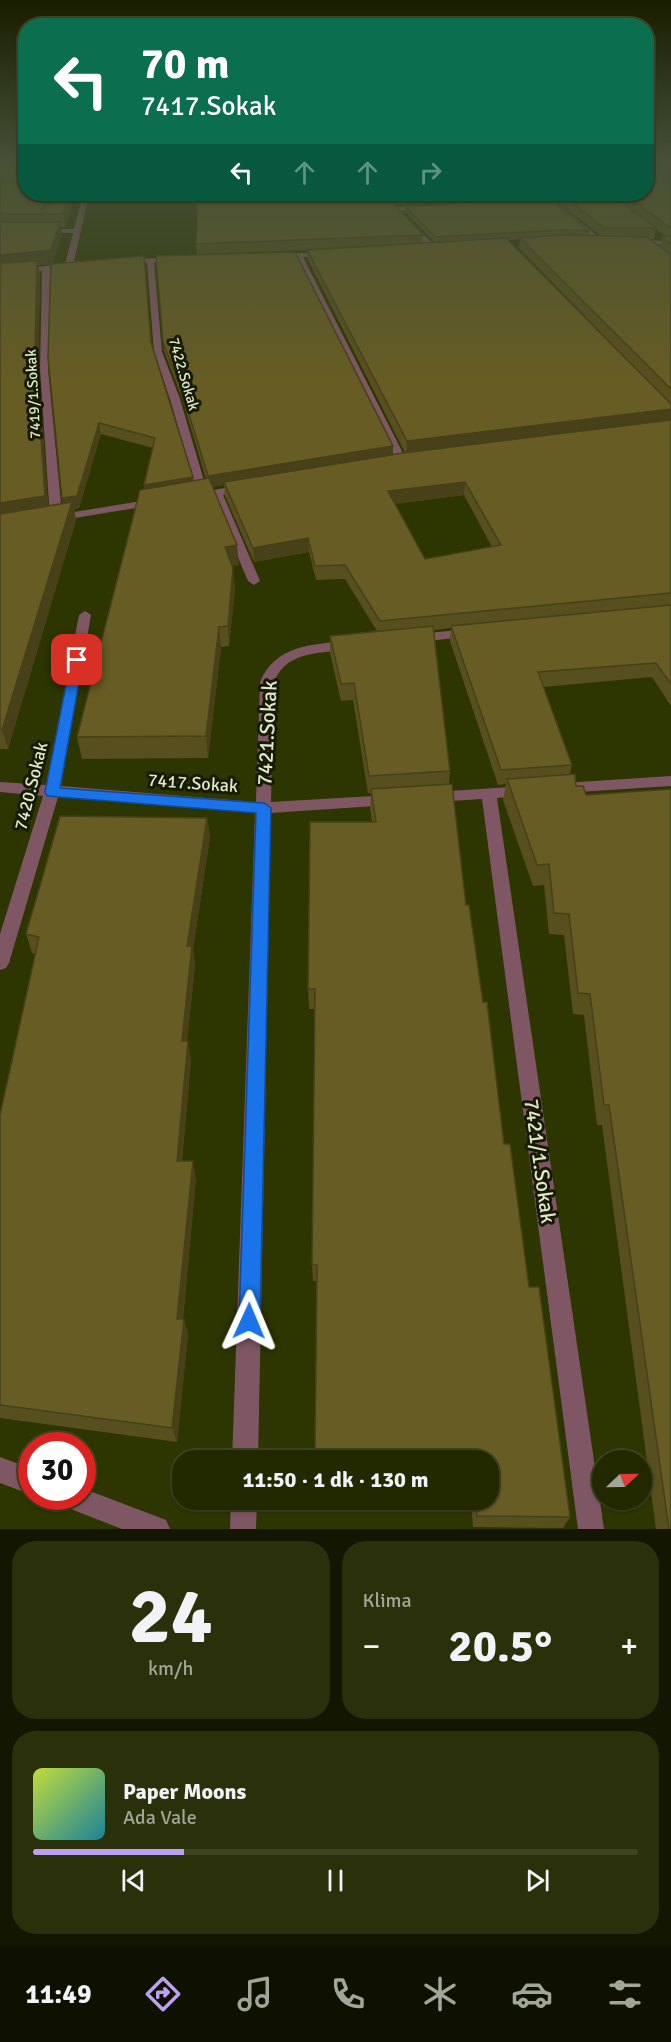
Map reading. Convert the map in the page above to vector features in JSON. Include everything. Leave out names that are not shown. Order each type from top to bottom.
[{"type":"street","points":[[68,266],[75,235]]},
{"type":"street","points":[[420,235],[433,249]]},
{"type":"street","points":[[594,235],[602,242]]},
{"type":"street","points":[[660,236],[670,243]]},
{"type":"street","points":[[592,242],[613,242]]},
{"type":"street","points":[[624,242],[670,243]]},
{"type":"street","points":[[647,242],[655,249]]},
{"type":"street","points":[[422,250],[445,249]]},
{"type":"street","points":[[265,257],[331,254]]},
{"type":"street","points":[[299,256],[396,462],[414,460]]},
{"type":"street","points":[[115,262],[187,258]]},
{"type":"street","name":"7422.Sokak","points":[[150,260],[158,352],[176,399],[203,494]]},
{"type":"street","points":[[0,273],[80,265]]},
{"type":"street","name":"7419/1.Sokak","points":[[46,269],[44,369],[51,519],[203,494]]},
{"type":"street","points":[[203,494],[251,486]]},
{"type":"street","points":[[216,492],[254,581]]},
{"type":"street","name":"7420.Sokak","points":[[0,963],[52,792],[85,615]]},
{"type":"street","points":[[405,639],[486,631]]},
{"type":"street","name":"7421.Sokak","points":[[245,1450],[267,682],[269,673],[283,659],[312,648],[359,644]]},
{"type":"street","name":"7417.Sokak","points":[[0,787],[264,808],[671,781]]},
{"type":"street","name":"7421/1.Sokak","points":[[489,793],[591,1529]]},
{"type":"street","points":[[0,1470],[18,1477]]},
{"type":"street","points":[[96,1506],[156,1529]]},
{"type":"street","points":[[243,1529],[244,1510]]},
{"type":"building","points":[[0,235],[56,235],[51,250],[0,255]]},
{"type":"building","points":[[196,235],[414,235],[196,244]]},
{"type":"building","points":[[433,235],[465,235],[435,237]]},
{"type":"building","points":[[557,235],[647,237],[671,255],[671,389],[520,238]]},
{"type":"building","points":[[671,236],[671,244],[662,237]]},
{"type":"building","points":[[506,238],[671,404],[671,409],[407,441],[307,250]]},
{"type":"building","points":[[295,252],[393,446],[208,476],[181,388],[163,342],[156,256]]},
{"type":"building","points":[[144,256],[151,342],[193,477],[144,485],[155,438],[99,423],[77,496],[62,498],[48,358],[51,264]]},
{"type":"building","points":[[37,261],[35,354],[45,496],[0,503],[0,263]]},
{"type":"building","points":[[671,420],[671,593],[380,621],[345,565],[315,566],[308,538],[253,548],[224,482],[403,453]],"holes":[[[465,482],[501,545],[425,559],[388,491]]]},
{"type":"building","points":[[209,478],[237,545],[225,547],[233,568],[228,626],[219,627],[206,736],[77,737],[140,490]]},
{"type":"building","points":[[72,502],[2,730],[0,730],[0,514]]},
{"type":"building","points":[[671,605],[671,684],[656,663],[538,672],[572,765],[501,770],[451,626]]},
{"type":"building","points":[[433,626],[450,771],[369,776],[354,683],[341,684],[330,636]]},
{"type":"building","points":[[575,774],[576,786],[583,786],[586,795],[671,789],[671,1529],[669,1529],[609,1105],[604,1105],[590,994],[578,993],[569,914],[554,913],[549,864],[537,865],[507,779]]},
{"type":"building","points":[[452,784],[466,905],[469,905],[483,1002],[487,1002],[504,1144],[510,1144],[529,1287],[539,1287],[570,1517],[477,1516],[477,1510],[499,1510],[499,1450],[315,1450],[317,1265],[312,1265],[315,989],[308,989],[310,822],[376,822],[371,789]]},
{"type":"building","points":[[60,816],[207,818],[187,946],[192,946],[182,1041],[188,1041],[177,1161],[193,1161],[177,1319],[184,1319],[172,1428],[0,1405],[0,1115],[39,937],[26,934]]},
{"type":"route","points":[[77,660],[52,792],[264,808],[249,1321]]}]
